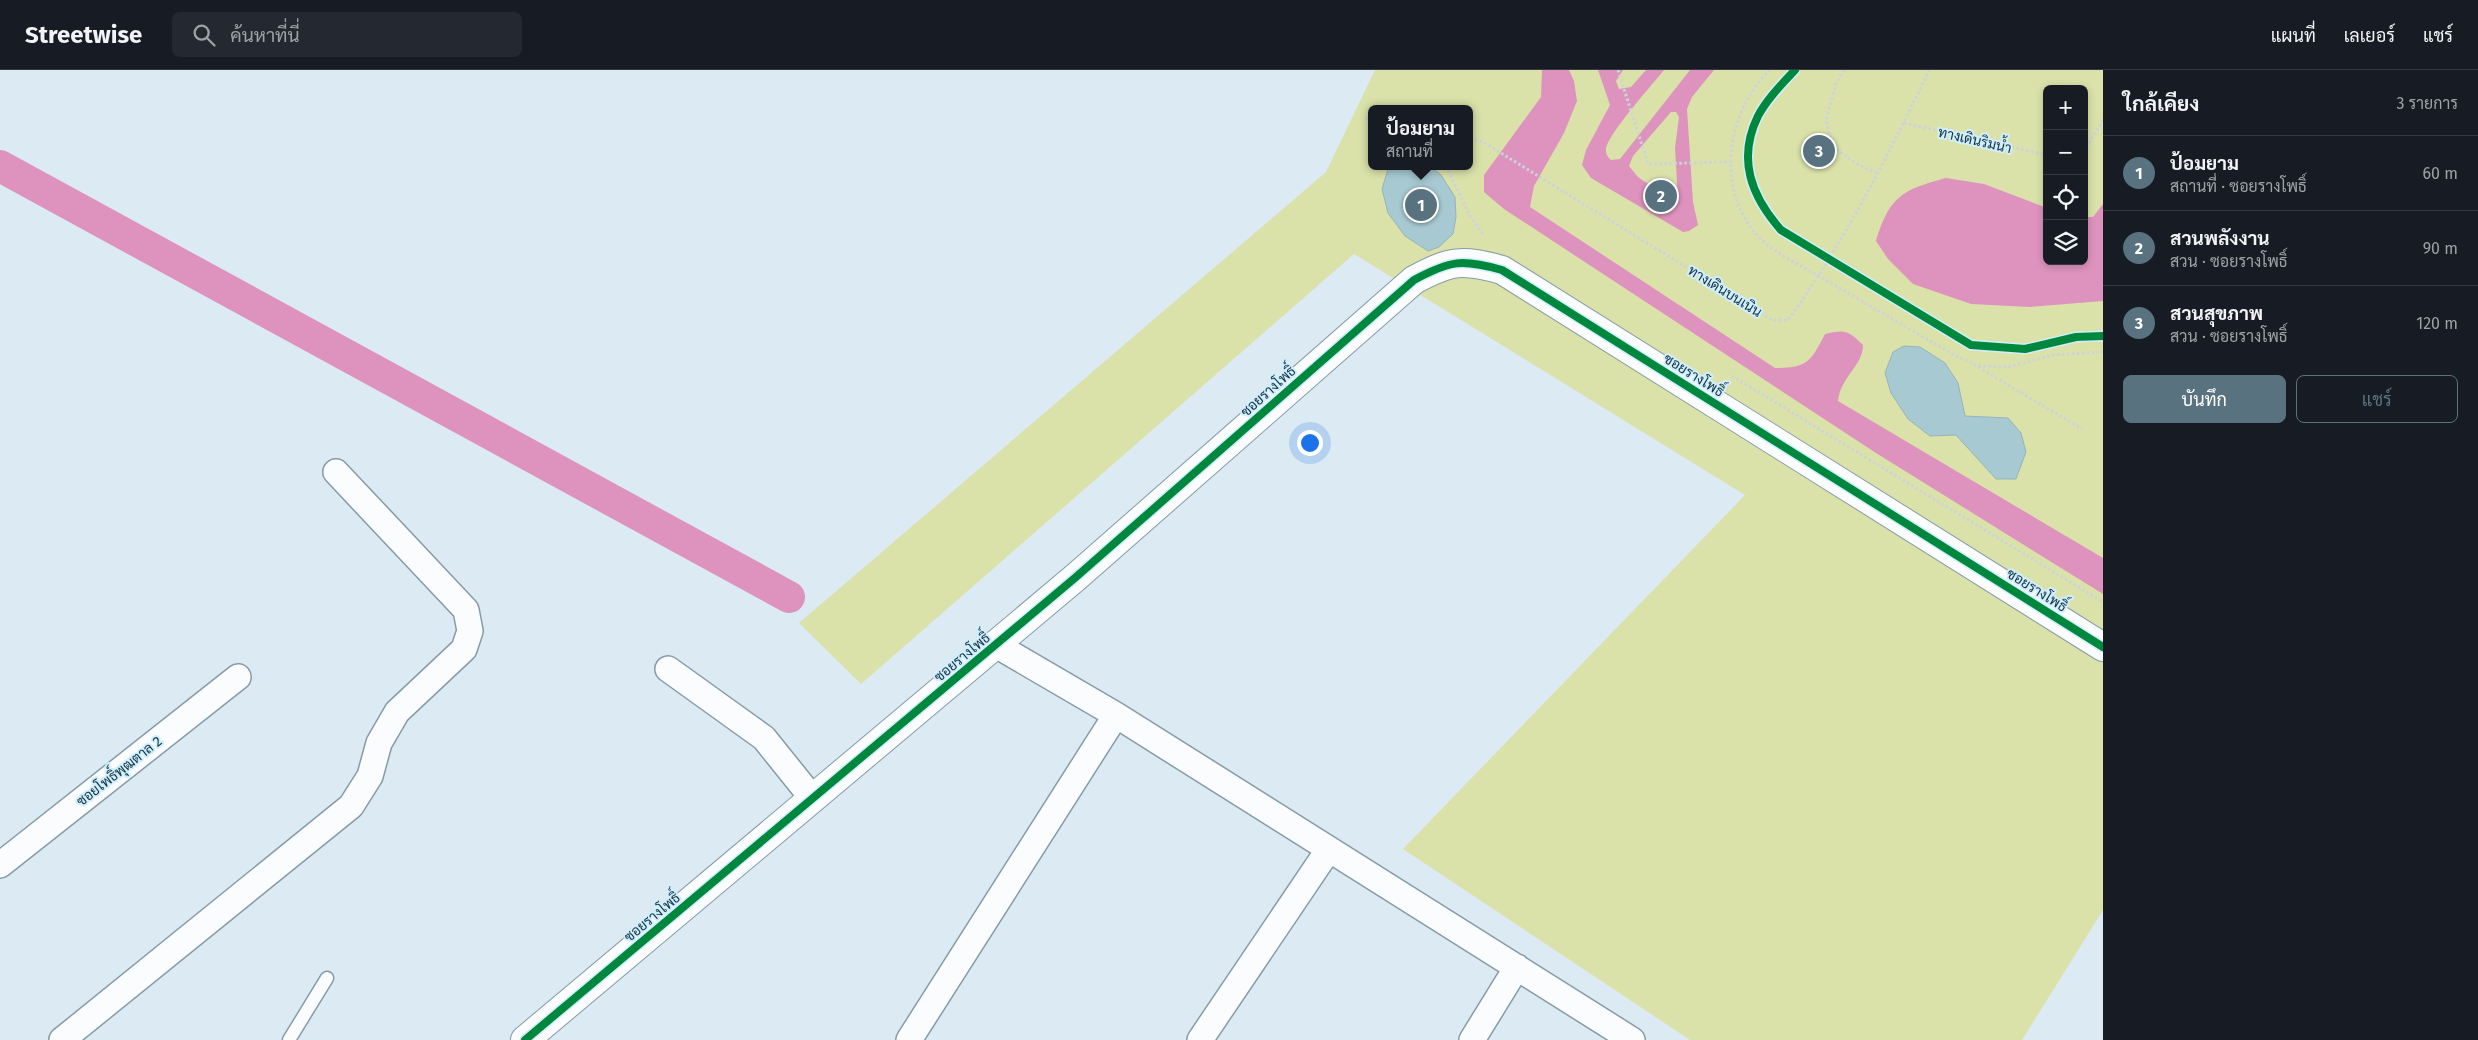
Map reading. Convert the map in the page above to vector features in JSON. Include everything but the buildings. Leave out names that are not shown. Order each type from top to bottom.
[{"type":"street","name":"ซอยรางโพธิ์","points":[[525,1040],[996,645],[1414,280],[1438,266],[1470,262],[1502,270],[2103,647]]},
{"type":"street","points":[[62,1040],[351,806],[370,776],[379,743],[397,712],[464,649],[470,631],[466,610],[336,472]]},
{"type":"street","points":[[996,645],[1116,714],[1632,1040]]},
{"type":"street","points":[[668,669],[764,738],[813,798]]},
{"type":"street","name":"ซอยโพธิ์พุฒตาล 2","points":[[0,865],[238,677]]},
{"type":"street","points":[[909,1040],[1116,714]]},
{"type":"street","points":[[1200,1040],[1329,849]]},
{"type":"street","points":[[1472,1040],[1517,967]]},
{"type":"lane","points":[[289,1040],[327,978]]},
{"type":"path","points":[[1618,70],[1648,164],[1731,162]]},
{"type":"path","points":[[1770,70],[1749,95],[1739,116],[1732,144],[1731,162],[1734,194],[1744,216],[1760,238],[1820,276],[1952,354],[1978,366],[2082,429]]},
{"type":"path","points":[[1844,70],[1836,84],[1826,120],[1833,147],[1857,164],[1877,173]]},
{"type":"path","points":[[2088,145],[2103,120]]},
{"type":"path","points":[[1448,170],[1470,216],[1484,235]]},
{"type":"path","points":[[1821,254],[1837,264]]},
{"type":"path","points":[[1978,366],[2008,367],[2053,355],[2103,352]]},
{"type":"path","points":[[1724,371],[2103,602]]},
{"type":"green space","points":[[1375,70],[2103,70],[2103,910],[2022,1040],[1690,1040],[1403,849],[1745,495],[1354,254],[861,684],[799,623],[1326,172]]},
{"type":"shaded area","points":[[1542,70],[1569,70],[1574,81],[1577,101],[1564,133],[1534,186],[1530,207],[1775,368],[1786,368],[1807,361],[1816,351],[1825,334],[1846,332],[1850,334],[1863,345],[1862,352],[1860,359],[1843,385],[1838,401],[2103,558],[2103,594],[1876,453],[1504,209],[1484,192],[1484,175],[1541,97]]},
{"type":"shaded area","points":[[1598,70],[1623,70],[1616,81],[1619,89],[1631,87],[1646,70],[1664,70],[1631,110],[1608,143],[1606,153],[1611,160],[1620,159],[1690,70],[1714,70],[1692,97],[1687,109],[1693,202],[1698,225],[1689,231],[1683,232],[1591,178],[1582,165],[1586,150],[1610,105]],"holes":[[[1671,112],[1676,112],[1679,117],[1675,148],[1678,199],[1673,201],[1638,177],[1629,166],[1633,156]]]},
{"type":"shaded area","points":[[1946,178],[1984,184],[2043,206],[2043,265],[2088,265],[2088,217],[2093,217],[2103,204],[2103,301],[2030,307],[1971,304],[1913,284],[1888,259],[1876,241],[1881,226],[1893,204],[1908,191]]},
{"type":"waterway","points":[[0,166],[789,597]]},
{"type":"cycle path","points":[[1795,70],[1775,92],[1758,116],[1749,147],[1748,162],[1755,190],[1762,204],[1781,230],[1971,345],[2025,349],[2076,337],[2103,336]]},
{"type":"cycle path","points":[[525,1040],[1076,577],[1414,280],[1448,265],[1457,263],[1477,264],[1502,270],[2103,647]]},
{"type":"place","name":"สวนสุขภาพ","points":[[1819,151]]},
{"type":"place","name":"สวนพลังงาน","points":[[1661,196]]},
{"type":"place","name":"ป้อมยาม","points":[[1421,205]]}]
